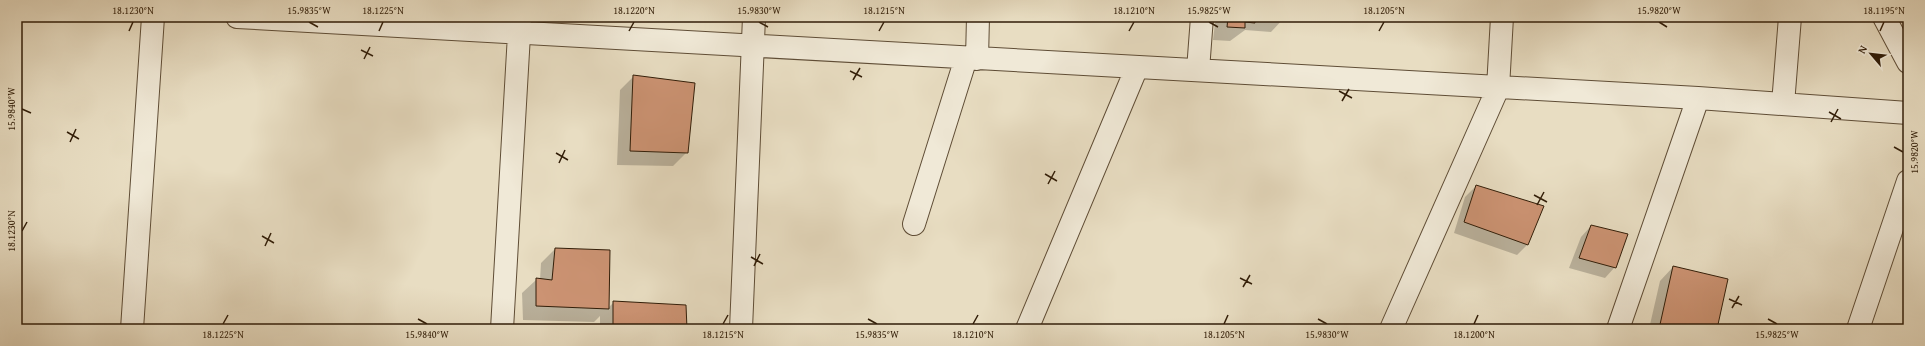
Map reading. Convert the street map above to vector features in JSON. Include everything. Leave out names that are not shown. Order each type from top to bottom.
[{"type":"street","points":[[132,329],[153,17]]},
{"type":"street","points":[[237,17],[520,25],[754,46],[1698,98],[1908,113]]},
{"type":"street","points":[[741,329],[754,46],[754,17]]},
{"type":"street","points":[[914,224],[971,58],[978,17]]},
{"type":"street","points":[[1198,70],[1202,17]]},
{"type":"street","points":[[1391,329],[1498,88],[1502,17]]},
{"type":"street","points":[[1783,104],[1790,17]]},
{"type":"street","points":[[1884,17],[1908,62]]},
{"type":"street","points":[[502,329],[520,25]]},
{"type":"street","points":[[1027,329],[1137,67]]},
{"type":"street","points":[[1618,329],[1698,98]]},
{"type":"street","points":[[1858,329],[1908,181]]},
{"type":"building","points":[[1228,17],[1255,17],[1255,23],[1245,22],[1245,28],[1227,27]]},
{"type":"building","points":[[633,75],[695,83],[688,153],[630,151]]},
{"type":"building","points":[[1476,185],[1544,206],[1528,245],[1464,222]]},
{"type":"building","points":[[1591,225],[1628,234],[1616,268],[1579,258]]},
{"type":"building","points":[[555,248],[610,250],[609,309],[536,306],[536,278],[552,280]]},
{"type":"building","points":[[1673,266],[1728,279],[1717,329],[1659,329]]},
{"type":"building","points":[[613,301],[686,305],[687,329],[613,329]]}]
